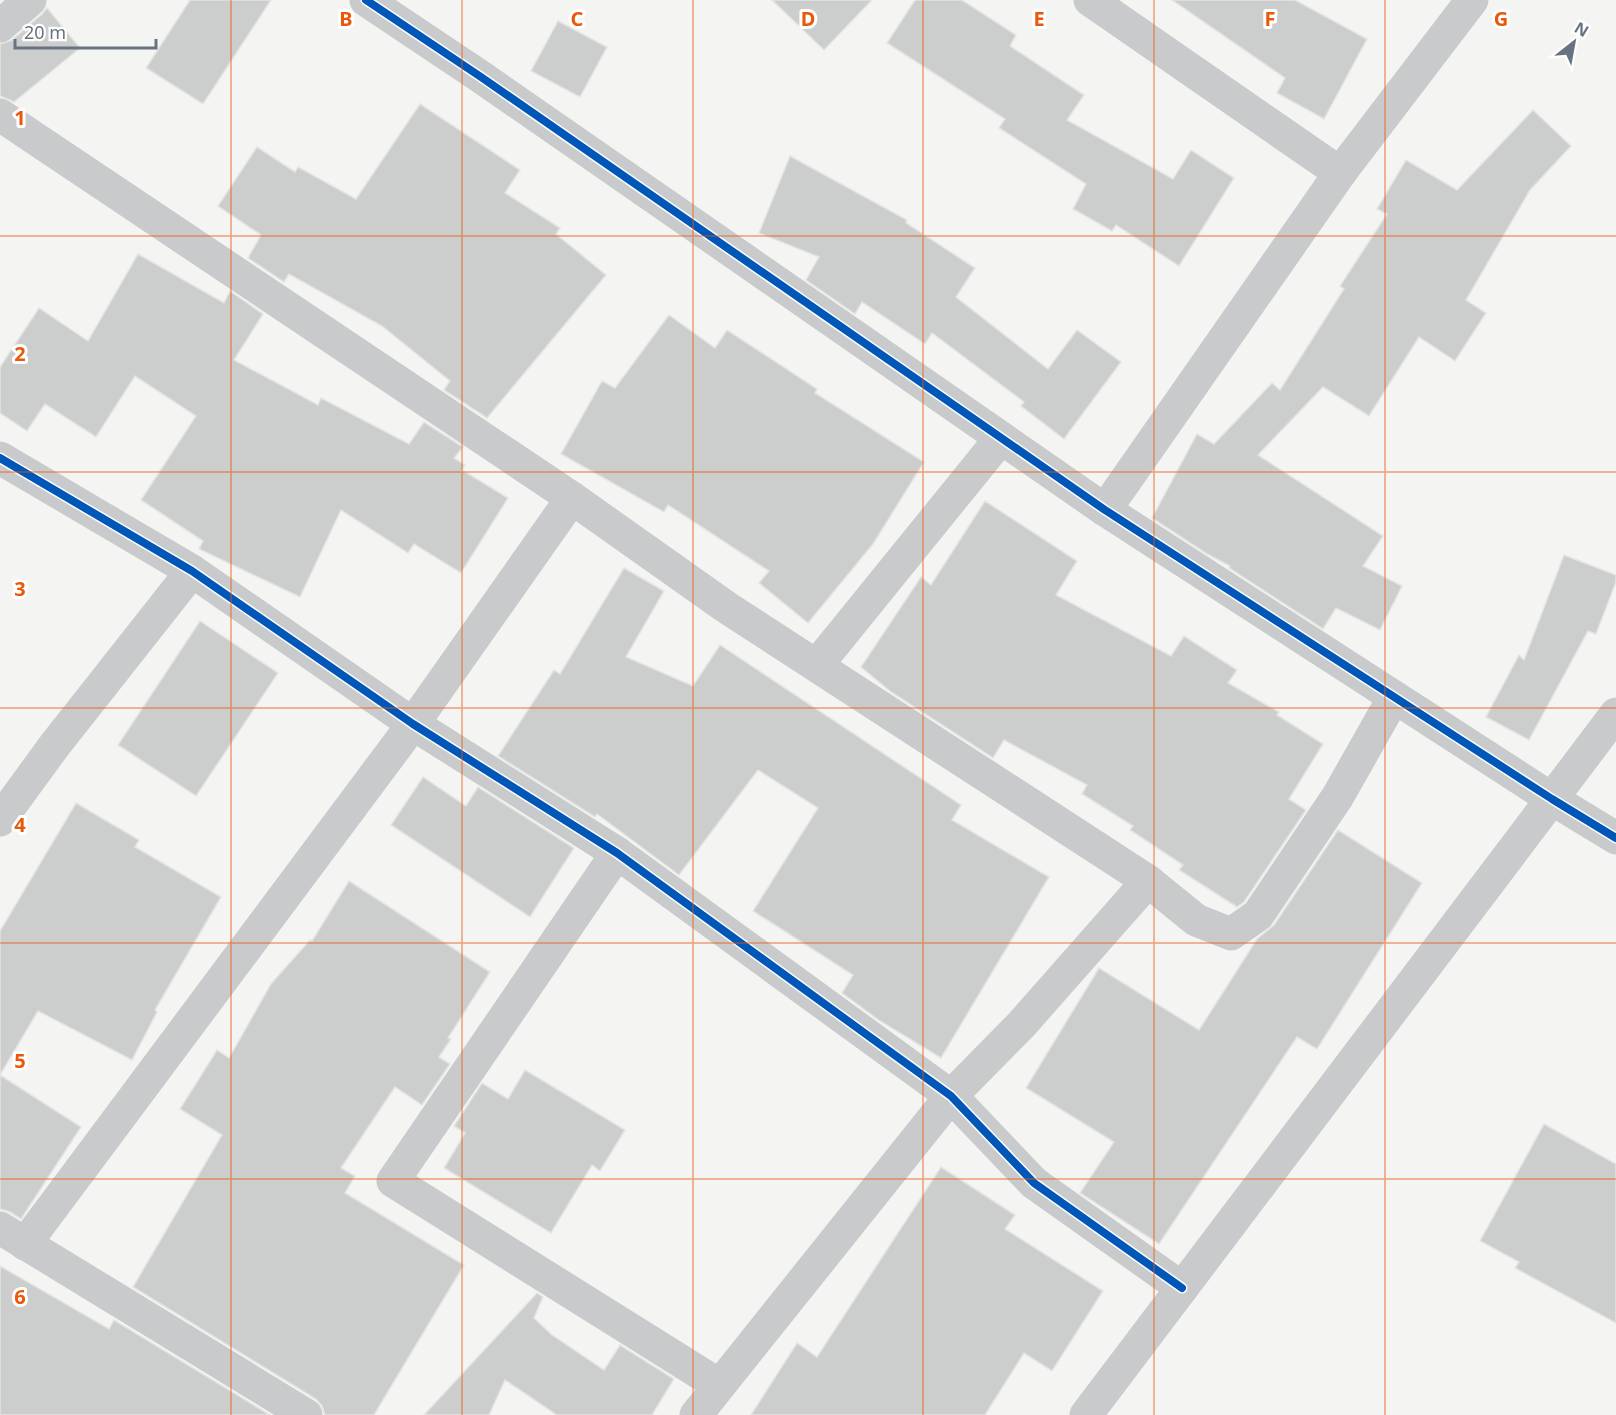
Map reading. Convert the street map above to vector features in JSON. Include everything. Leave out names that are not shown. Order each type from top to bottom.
[{"type":"street","points":[[0,26],[30,0]]},
{"type":"street","points":[[366,0],[501,90],[1105,510],[1616,838]]},
{"type":"street","points":[[1090,0],[1340,173]]},
{"type":"street","points":[[1105,510],[1340,173],[1472,0]]},
{"type":"street","points":[[0,115],[573,498],[726,607],[1148,881],[1196,921],[1231,934],[1258,915],[1338,796],[1394,697]]},
{"type":"street","points":[[817,665],[1001,438]]},
{"type":"street","points":[[0,458],[192,571],[413,724],[617,853],[951,1096],[1034,1183],[1182,1288]]},
{"type":"street","points":[[306,1415],[13,1236],[413,724],[573,498]]},
{"type":"street","points":[[0,820],[54,746],[192,571]]},
{"type":"street","points":[[1086,1415],[1616,714]]},
{"type":"street","points":[[617,853],[393,1181],[719,1385]]},
{"type":"street","points":[[696,1415],[951,1096],[1021,1025],[1148,881]]},
{"type":"building","points":[[190,0],[271,0],[203,104],[146,68]]},
{"type":"building","points":[[772,0],[872,0],[824,50]]},
{"type":"building","points":[[915,0],[962,0],[1016,35],[1010,46],[1084,95],[1067,120],[1173,179],[1191,150],[1234,178],[1179,266],[1116,225],[1112,231],[1073,209],[1086,184],[999,128],[1005,119],[887,43]]},
{"type":"building","points":[[1172,0],[1295,0],[1367,39],[1324,119],[1277,93],[1285,78]]},
{"type":"building","points":[[47,8],[80,48],[14,102],[0,96],[0,44],[12,40]]},
{"type":"building","points":[[558,21],[607,47],[580,97],[531,71]]},
{"type":"building","points":[[420,104],[520,170],[505,193],[560,228],[556,234],[606,275],[487,418],[444,390],[450,381],[382,326],[289,274],[284,282],[248,258],[261,235],[218,206],[257,147],[295,172],[298,167],[356,199]]},
{"type":"building","points":[[1533,110],[1571,146],[1530,190],[1466,300],[1486,313],[1455,361],[1419,337],[1369,416],[1323,387],[1258,455],[1383,536],[1363,566],[1402,586],[1380,630],[1336,608],[1323,629],[1229,568],[1230,566],[1207,554],[1152,518],[1197,434],[1214,444],[1272,383],[1280,390],[1344,289],[1340,286],[1387,214],[1377,209],[1406,160],[1457,190]]},
{"type":"building","points":[[790,156],[907,220],[906,223],[975,268],[956,297],[1048,369],[1077,330],[1121,362],[1064,439],[1021,406],[1024,402],[932,333],[925,344],[862,302],[855,314],[806,280],[819,257],[759,233]]},
{"type":"building","points":[[138,254],[224,303],[230,291],[263,314],[234,360],[318,405],[321,398],[409,444],[424,422],[463,447],[454,458],[465,465],[462,470],[508,498],[461,573],[414,544],[408,553],[341,510],[300,597],[199,549],[203,541],[141,500],[196,416],[135,376],[96,437],[45,404],[27,431],[0,413],[0,367],[39,308],[88,341]]},
{"type":"building","points":[[669,315],[715,348],[727,330],[817,389],[815,393],[924,462],[873,544],[808,623],[759,583],[769,571],[668,505],[664,512],[561,454],[602,381],[615,388]]},
{"type":"building","points":[[985,501],[1077,561],[1056,595],[1171,656],[1184,636],[1237,670],[1228,683],[1279,712],[1277,715],[1323,744],[1289,799],[1306,810],[1244,902],[1237,907],[1179,870],[1183,865],[1130,830],[1133,826],[1082,794],[1087,785],[1004,740],[993,758],[891,692],[861,667],[921,577],[931,585]]},
{"type":"building","points":[[1564,555],[1616,575],[1616,582],[1596,634],[1588,631],[1529,740],[1486,717],[1519,655],[1524,660]]},
{"type":"building","points":[[624,568],[664,591],[626,657],[693,686],[720,645],[961,805],[952,820],[1049,877],[941,1058],[880,1021],[842,993],[853,975],[753,911],[818,808],[758,770],[679,875],[597,814],[595,817],[498,756],[554,670],[560,674]]},
{"type":"building","points":[[200,621],[278,673],[196,796],[118,745]]},
{"type":"building","points":[[423,777],[466,806],[478,787],[574,848],[530,917],[391,825]]},
{"type":"building","points":[[76,803],[139,840],[135,847],[221,897],[155,1010],[157,1012],[132,1060],[38,1011],[0,1075],[0,931]]},
{"type":"building","points":[[1338,830],[1422,883],[1317,1049],[1297,1037],[1159,1244],[1080,1193],[1114,1142],[1026,1088],[1099,968],[1199,1030],[1257,939],[1274,925]]},
{"type":"building","points":[[349,881],[490,972],[448,1038],[451,1039],[439,1057],[450,1064],[422,1105],[395,1087],[341,1168],[355,1176],[345,1193],[464,1265],[374,1415],[325,1415],[316,1399],[133,1287],[222,1135],[180,1109],[217,1050],[229,1058],[271,984],[310,940],[312,941]]},
{"type":"building","points":[[525,1070],[625,1130],[600,1171],[592,1165],[551,1233],[444,1168],[465,1133],[454,1126],[482,1083],[508,1099]]},
{"type":"building","points":[[0,1075],[81,1127],[21,1219],[0,1209]]},
{"type":"building","points":[[1544,1124],[1616,1164],[1616,1323],[1515,1268],[1519,1262],[1480,1241]]},
{"type":"building","points":[[941,1167],[1015,1215],[1005,1229],[1103,1291],[1052,1371],[1024,1353],[985,1415],[751,1415],[797,1343],[817,1357]]},
{"type":"building","points":[[0,1266],[109,1329],[114,1320],[270,1415],[0,1415]]},
{"type":"building","points":[[537,1293],[543,1297],[534,1318],[552,1335],[604,1370],[620,1345],[674,1379],[652,1415],[557,1415],[505,1380],[489,1415],[424,1415]]},
{"type":"cycle path","points":[[366,0],[481,77],[1105,510],[1616,838]]},
{"type":"cycle path","points":[[0,458],[192,571],[413,724],[617,853],[951,1096],[1034,1183],[1182,1288]]}]
